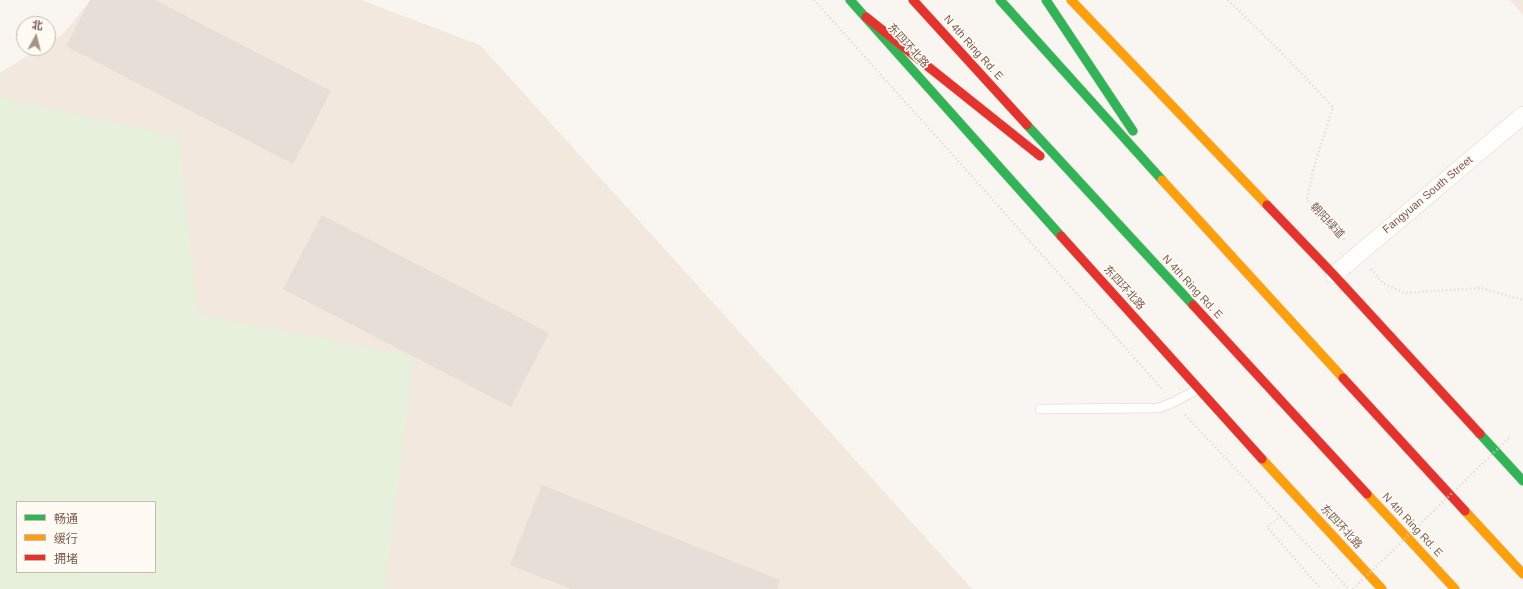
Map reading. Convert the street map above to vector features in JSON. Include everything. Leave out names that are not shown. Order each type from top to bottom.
[{"type":"main road","name":"东四环北路","points":[[850,0],[1198,389],[1382,589]]},
{"type":"main road","name":"N 4th Ring Rd. E","points":[[913,0],[1455,589]]},
{"type":"main road","points":[[1000,0],[1174,193],[1523,574]]},
{"type":"main road","points":[[1046,0],[1174,193]]},
{"type":"main road","points":[[1070,0],[1334,275],[1523,481]]},
{"type":"main road","points":[[866,17],[1094,198]]},
{"type":"street","name":"Fangyuan South Street","points":[[1334,275],[1523,115]]},
{"type":"lane","points":[[1040,409],[1159,408],[1198,389]]},
{"type":"path","points":[[814,0],[1174,402],[1349,589]]},
{"type":"path","name":"朝阳绿道","points":[[1228,0],[1279,50],[1333,107],[1313,170],[1307,200],[1383,283],[1404,293],[1481,288],[1523,300]]},
{"type":"path","points":[[1353,589],[1509,438]]},
{"type":"path","points":[[1267,527],[1321,589]]},
{"type":"shaded area","points":[[91,0],[361,0],[480,45],[972,589],[0,589],[0,73],[27,56],[56,56],[56,38],[63,34]]},
{"type":"shaded area","points":[[1510,0],[1523,0],[1523,15]]},
{"type":"green space","points":[[0,97],[179,137],[198,314],[414,356],[385,589],[0,589]]},
{"type":"building","points":[[90,0],[155,0],[331,91],[293,164],[66,46]]},
{"type":"building","points":[[322,215],[549,333],[511,407],[283,289]]},
{"type":"building","points":[[542,485],[780,580],[777,589],[571,589],[510,565]]},
{"type":"traffic: fast","points":[[850,0],[1061,236]]},
{"type":"traffic: fast","points":[[1000,0],[1162,180]]},
{"type":"traffic: fast","points":[[1046,0],[1133,131]]},
{"type":"traffic: fast","points":[[1027,125],[1193,305]]},
{"type":"traffic: fast","points":[[1480,434],[1523,481]]},
{"type":"traffic: slow","points":[[1071,0],[1267,205]]},
{"type":"traffic: slow","points":[[1162,180],[1343,378]]},
{"type":"traffic: slow","points":[[1262,459],[1382,589]]},
{"type":"traffic: slow","points":[[1367,494],[1455,589]]},
{"type":"traffic: slow","points":[[1465,511],[1523,574]]},
{"type":"traffic: jam","points":[[913,0],[1027,125]]},
{"type":"traffic: jam","points":[[866,17],[1040,156]]},
{"type":"traffic: jam","points":[[1267,205],[1334,275],[1480,434]]},
{"type":"traffic: jam","points":[[1061,236],[1262,459]]},
{"type":"traffic: jam","points":[[1193,305],[1367,494]]},
{"type":"traffic: jam","points":[[1343,378],[1465,511]]}]
